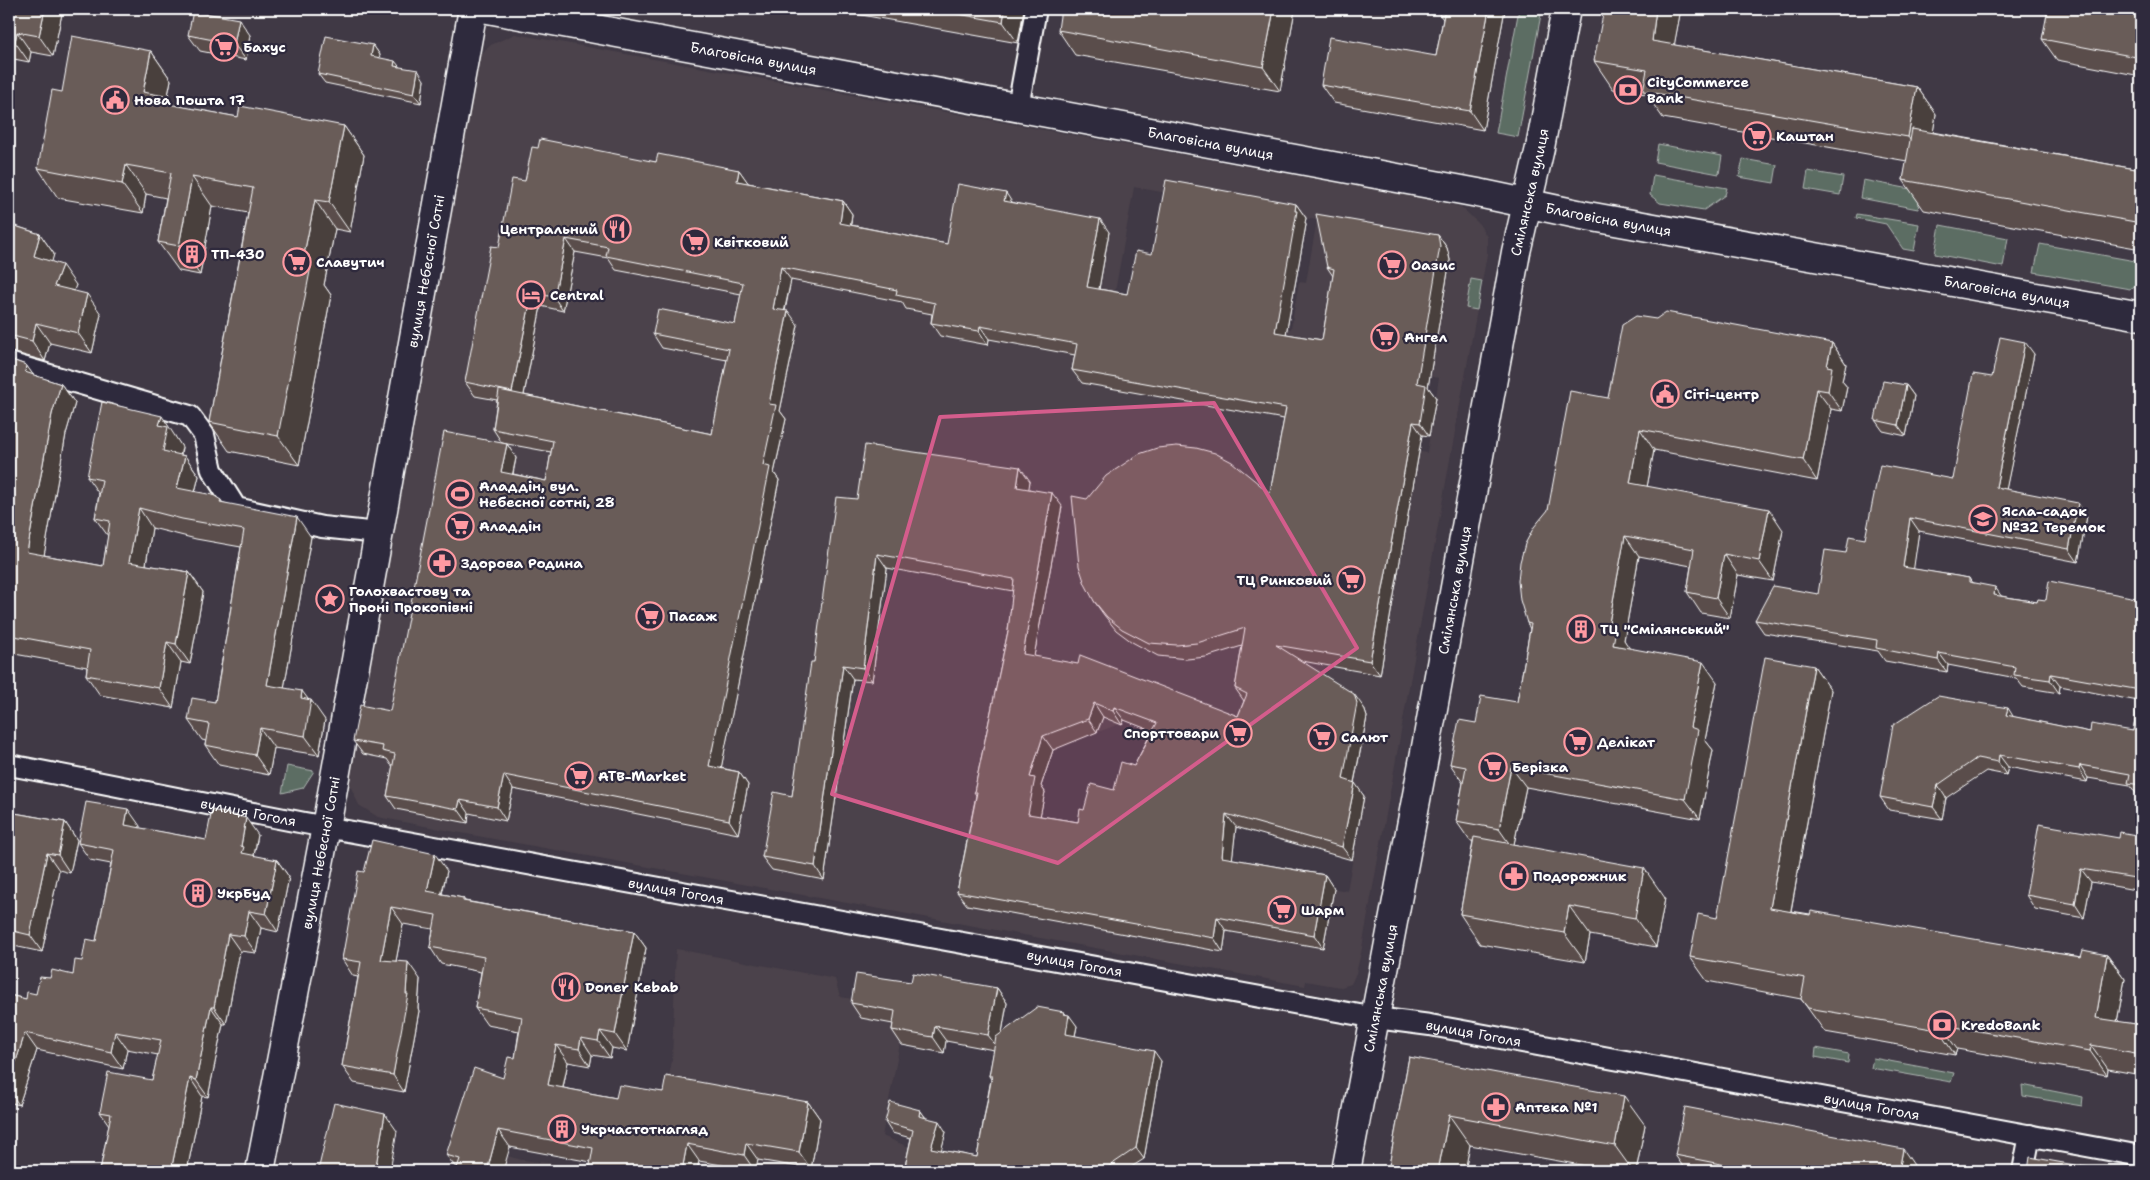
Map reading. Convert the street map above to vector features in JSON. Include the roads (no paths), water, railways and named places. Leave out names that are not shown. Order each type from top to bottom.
[{"type":"main road","name":"вулиця Небесної Сотні","points":[[260,1171],[326,827],[472,9]]},
{"type":"main road","name":"Благовісна вулиця","points":[[488,9],[2141,316]]},
{"type":"main road","name":"Смілянська вулиця","points":[[1346,1171],[1376,1018],[1494,365],[1540,148],[1566,9]]},
{"type":"street","points":[[1018,107],[1036,9]]},
{"type":"street","points":[[9,364],[190,416],[204,435],[212,470],[236,508],[322,527],[378,534]]},
{"type":"street","name":"вулиця Гоголя","points":[[9,765],[176,796],[326,827],[1376,1018],[1450,1028],[2141,1156]]},
{"type":"street","points":[[2024,1171],[2030,1135]]},
{"type":"place","name":"Бахус","points":[[224,47]]},
{"type":"place","name":"CityCommerce Bank","points":[[1628,90]]},
{"type":"place","name":"Нова Пошта 17","points":[[115,100]]},
{"type":"place","name":"Каштан","points":[[1757,136]]},
{"type":"place","name":"Центральний","points":[[617,229]]},
{"type":"place","name":"Квітковий","points":[[695,242]]},
{"type":"place","name":"ТП-430","points":[[192,254]]},
{"type":"place","name":"Славутич","points":[[297,262]]},
{"type":"place","name":"Оазис","points":[[1392,265]]},
{"type":"place","name":"Central","points":[[531,295]]},
{"type":"place","name":"Ангел","points":[[1385,337]]},
{"type":"place","name":"Сіті-центр","points":[[1665,394]]},
{"type":"place","name":"Аладдін, вул. Небесної сотні, 28","points":[[460,494]]},
{"type":"place","name":"Ясла-садок №32 Теремок","points":[[1983,519]]},
{"type":"place","name":"Аладдін","points":[[460,526]]},
{"type":"place","name":"Здорова Родина","points":[[442,563]]},
{"type":"place","name":"ТЦ Ринковий","points":[[1351,580]]},
{"type":"place","name":"Голохвастову та Проні Прокопівні","points":[[330,599]]},
{"type":"place","name":"Пасаж","points":[[650,616]]},
{"type":"place","name":"ТЦ \"Смілянський\"","points":[[1581,629]]},
{"type":"place","name":"Спорттовари","points":[[1238,733]]},
{"type":"place","name":"Салют","points":[[1322,737]]},
{"type":"place","name":"Делікат","points":[[1578,742]]},
{"type":"place","name":"Берізка","points":[[1493,767]]},
{"type":"place","name":"ATB-Market","points":[[579,776]]},
{"type":"place","name":"Подорожник","points":[[1514,876]]},
{"type":"place","name":"УкрБуд","points":[[198,893]]},
{"type":"place","name":"Шарм","points":[[1282,910]]},
{"type":"place","name":"Doner Kebab","points":[[566,987]]},
{"type":"place","name":"KredoBank","points":[[1942,1025]]},
{"type":"place","name":"Аптека №1","points":[[1496,1107]]},
{"type":"place","name":"Укрчастотнагляд","points":[[562,1129]]}]
